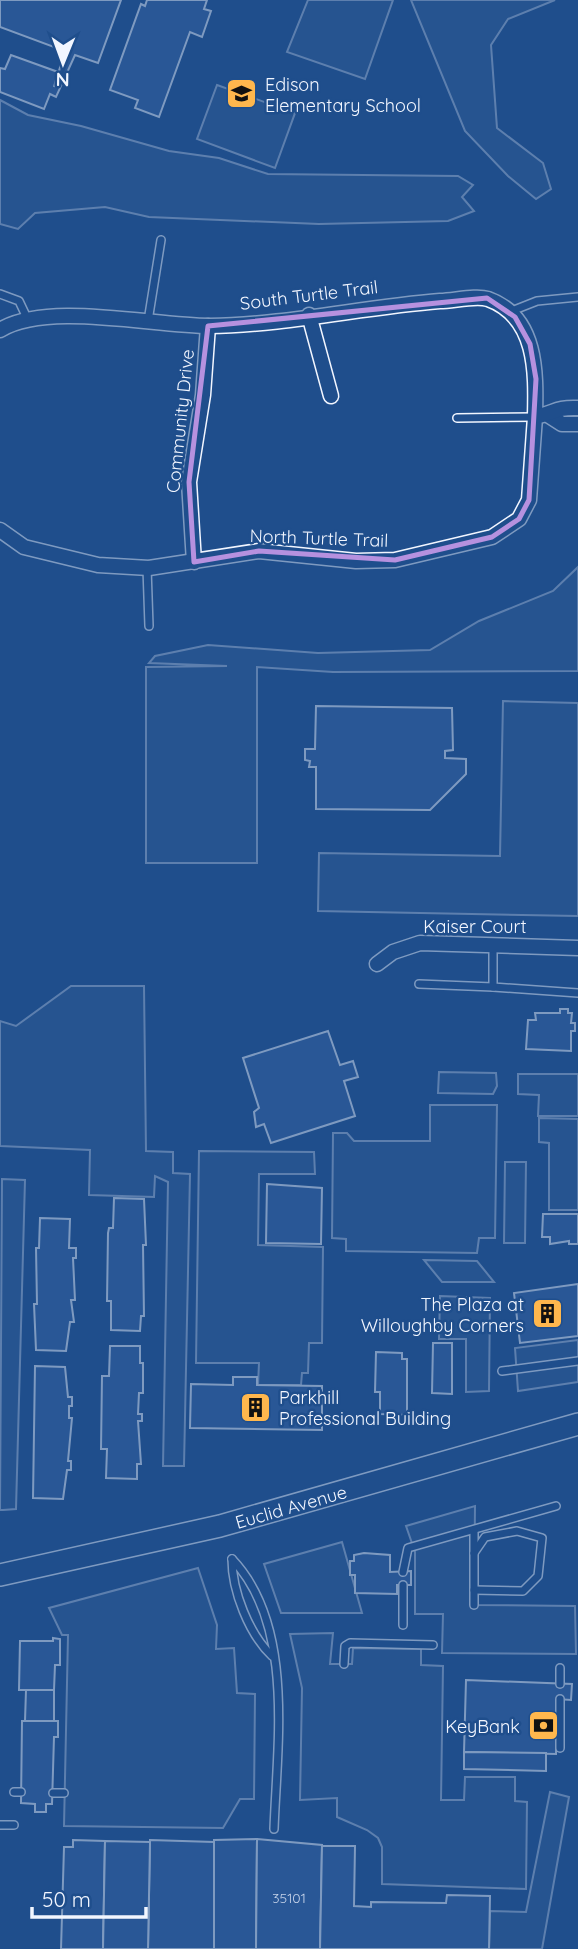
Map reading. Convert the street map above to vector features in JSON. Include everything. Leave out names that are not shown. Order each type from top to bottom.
[{"type":"main road","name":"Euclid Avenue","points":[[0,1575],[220,1526],[578,1424]]},
{"type":"street","name":"South Turtle Trail","points":[[0,330],[44,316],[208,326],[376,306],[486,298],[508,313],[523,328],[530,344],[541,416]]},
{"type":"street","points":[[309,316],[331,396]]},
{"type":"street","name":"Community Drive","points":[[194,562],[189,482],[203,395],[208,326]]},
{"type":"street","points":[[541,416],[557,407],[578,408]]},
{"type":"street","points":[[541,416],[562,424],[578,424]]},
{"type":"street","name":"North Turtle Trail","points":[[0,530],[23,547],[98,565],[147,568],[259,551],[356,561],[395,560],[492,537],[519,519],[529,500],[541,416]]},
{"type":"street","name":"Kaiser Court","points":[[377,964],[393,951],[420,943],[578,948]]},
{"type":"lane","points":[[148,322],[161,240]]},
{"type":"lane","points":[[0,294],[19,301],[29,320]]},
{"type":"lane","points":[[508,313],[537,301],[578,297]]},
{"type":"lane","points":[[457,418],[541,416]]},
{"type":"lane","points":[[147,568],[149,625]]},
{"type":"lane","points":[[493,944],[493,987]]},
{"type":"lane","points":[[419,984],[578,993]]},
{"type":"lane","points":[[502,1371],[578,1361]]},
{"type":"lane","points":[[403,1572],[408,1548],[556,1506]]},
{"type":"lane","points":[[474,1530],[474,1605]]},
{"type":"lane","points":[[474,1553],[485,1537],[517,1531],[542,1538],[538,1576],[523,1591],[474,1590]]},
{"type":"lane","points":[[272,1656],[262,1647],[250,1624],[232,1576],[232,1559],[246,1575],[268,1624],[278,1692],[274,1829]]},
{"type":"lane","points":[[402,1625],[403,1585]]},
{"type":"lane","points":[[344,1664],[345,1646],[350,1643],[433,1645]]},
{"type":"lane","points":[[560,1668],[560,1684]]},
{"type":"lane","points":[[560,1699],[561,1748]]},
{"type":"lane","points":[[52,1793],[65,1793]]},
{"type":"lane","points":[[0,1825],[14,1825]]},
{"type":"highlighted area","points":[[487,298],[515,317],[530,344],[536,379],[529,500],[519,519],[492,537],[395,560],[259,551],[194,562],[189,482],[208,326]]},
{"type":"shaded area","points":[[308,0],[393,0],[365,79],[287,52]]},
{"type":"shaded area","points":[[411,0],[555,0],[508,19],[491,45],[497,128],[543,163],[551,189],[536,199],[508,176],[465,131]]},
{"type":"shaded area","points":[[217,85],[295,113],[275,168],[197,139]]},
{"type":"shaded area","points":[[0,100],[28,115],[81,126],[169,151],[219,158],[268,174],[458,176],[473,185],[462,197],[474,211],[448,221],[319,224],[149,217],[105,207],[35,213],[18,229],[0,224]]},
{"type":"shaded area","points":[[578,567],[578,671],[333,672],[257,667],[257,863],[146,863],[146,667],[227,666],[149,663],[155,656],[208,645],[318,653],[430,650],[479,621],[553,591]]},
{"type":"shaded area","points":[[503,701],[578,703],[578,916],[318,911],[319,853],[500,856]]},
{"type":"shaded area","points":[[71,986],[144,986],[146,1151],[173,1152],[173,1173],[190,1174],[184,1466],[163,1466],[168,1182],[155,1176],[154,1197],[89,1195],[90,1150],[0,1146],[0,1021],[16,1026]]},
{"type":"shaded area","points":[[439,1072],[496,1073],[497,1086],[493,1094],[438,1093]]},
{"type":"shaded area","points":[[518,1074],[578,1074],[578,1116],[538,1116],[539,1095],[518,1094]]},
{"type":"shaded area","points":[[430,1105],[497,1105],[495,1238],[479,1238],[477,1253],[346,1251],[346,1239],[332,1238],[333,1133],[347,1133],[354,1141],[430,1141]]},
{"type":"shaded area","points":[[539,1118],[578,1119],[578,1210],[549,1210],[549,1143],[539,1142]]},
{"type":"shaded area","points":[[199,1151],[314,1152],[315,1174],[259,1174],[258,1245],[323,1247],[322,1343],[309,1343],[308,1373],[302,1373],[301,1385],[258,1385],[259,1363],[196,1363]]},
{"type":"shaded area","points":[[505,1162],[526,1162],[525,1243],[504,1243]]},
{"type":"shaded area","points":[[2,1179],[25,1180],[16,1509],[0,1510]]},
{"type":"shaded area","points":[[424,1260],[477,1261],[494,1282],[442,1282]]},
{"type":"shaded area","points":[[440,1296],[490,1298],[489,1391],[466,1392],[466,1339],[439,1339]]},
{"type":"shaded area","points":[[578,1340],[578,1382],[518,1391],[515,1348]]},
{"type":"shaded area","points":[[475,1506],[474,1605],[575,1606],[576,1654],[442,1653],[443,1614],[415,1614],[415,1552],[406,1526]]},
{"type":"shaded area","points":[[342,1542],[362,1613],[281,1613],[264,1564]]},
{"type":"shaded area","points":[[198,1568],[217,1625],[216,1649],[234,1648],[237,1693],[255,1694],[254,1799],[240,1799],[223,1828],[64,1826],[68,1635],[62,1635],[49,1608]]},
{"type":"shaded area","points":[[333,1633],[330,1664],[352,1664],[353,1648],[421,1649],[421,1665],[443,1666],[441,1800],[464,1800],[465,1777],[515,1777],[515,1801],[527,1802],[526,1889],[382,1884],[382,1847],[378,1838],[367,1830],[337,1817],[337,1798],[300,1800],[302,1688],[290,1634]]},
{"type":"shaded area","points":[[550,1792],[569,1797],[542,1949],[489,1949],[490,1911],[526,1912]]},
{"type":"building","points":[[0,0],[121,0],[98,63],[75,55],[56,97],[50,94],[44,109],[0,92],[0,68],[5,69],[11,55],[58,72],[54,87],[65,51],[0,27]]},
{"type":"building","points":[[147,0],[207,0],[204,9],[211,11],[202,37],[190,32],[159,117],[135,108],[138,100],[110,90],[141,4],[145,6]]},
{"type":"building","points":[[316,706],[452,708],[453,750],[445,751],[445,758],[466,759],[466,774],[430,810],[316,809],[316,767],[309,767],[310,761],[305,760],[305,749],[315,749]]},
{"type":"building","points":[[560,1009],[568,1009],[568,1013],[572,1013],[571,1023],[575,1023],[575,1031],[571,1031],[571,1051],[526,1049],[528,1020],[536,1020],[535,1013],[560,1013]]},
{"type":"building","points":[[328,1031],[340,1065],[353,1061],[358,1077],[344,1081],[355,1116],[271,1143],[264,1124],[256,1127],[254,1112],[259,1108],[243,1058]]},
{"type":"building","points":[[267,1184],[322,1188],[321,1244],[266,1243]]},
{"type":"building","points":[[114,1198],[144,1199],[144,1316],[141,1316],[140,1331],[111,1330],[111,1301],[107,1301],[108,1233],[109,1228],[113,1228]]},
{"type":"building","points":[[543,1214],[578,1214],[578,1244],[569,1244],[569,1241],[550,1244],[550,1237],[542,1237]]},
{"type":"building","points":[[40,1218],[70,1219],[69,1248],[76,1248],[76,1258],[73,1258],[75,1300],[71,1300],[74,1322],[70,1322],[66,1351],[36,1350],[34,1304],[37,1304],[36,1248],[39,1248]]},
{"type":"building","name":"The Plaza at Willoughby Corners","points":[[578,1284],[578,1336],[520,1343],[514,1293]]},
{"type":"building","points":[[433,1343],[452,1343],[452,1394],[432,1393]]},
{"type":"building","points":[[110,1346],[140,1346],[143,1393],[139,1393],[138,1414],[142,1414],[142,1421],[138,1421],[141,1464],[137,1464],[137,1479],[106,1478],[107,1449],[101,1449],[102,1376],[109,1376]]},
{"type":"building","points":[[376,1352],[402,1353],[402,1359],[407,1359],[407,1415],[380,1414],[380,1392],[375,1392]]},
{"type":"building","points":[[35,1366],[65,1367],[68,1397],[72,1397],[72,1406],[69,1406],[69,1418],[72,1418],[68,1461],[71,1461],[71,1470],[67,1470],[63,1499],[33,1498]]},
{"type":"building","name":"Parkhill Professional Building","points":[[233,1377],[257,1377],[257,1385],[322,1386],[322,1430],[190,1428],[191,1384],[233,1385]]},
{"type":"building","points":[[354,1555],[390,1555],[390,1572],[411,1571],[411,1585],[397,1585],[397,1594],[355,1593],[355,1575],[350,1575],[350,1561],[354,1561]]},
{"type":"building","points":[[53,1638],[60,1639],[60,1665],[55,1665],[54,1690],[19,1690],[20,1641],[53,1641]]},
{"type":"building","points":[[466,1680],[572,1684],[571,1700],[557,1699],[556,1754],[464,1752]]},
{"type":"building","points":[[26,1690],[54,1690],[54,1721],[25,1721]]},
{"type":"building","points":[[22,1721],[58,1721],[58,1737],[54,1737],[52,1804],[46,1804],[46,1812],[35,1812],[35,1804],[21,1803]]},
{"type":"building","points":[[464,1752],[546,1753],[546,1771],[464,1769]]},
{"type":"building","points":[[257,1839],[256,1949],[214,1949],[214,1840]]},
{"type":"building","points":[[257,1839],[322,1845],[320,1949],[256,1949]]},
{"type":"building","points":[[73,1840],[105,1841],[103,1949],[61,1949],[64,1847],[73,1847]]},
{"type":"building","points":[[150,1840],[214,1842],[214,1949],[148,1949]]},
{"type":"building","points":[[105,1841],[150,1842],[148,1949],[103,1949]]},
{"type":"building","points":[[322,1846],[355,1846],[354,1906],[371,1907],[371,1902],[446,1903],[447,1895],[490,1896],[489,1949],[320,1949]]},
{"type":"place","name":"Edison Elementary School","points":[[242,94]]},
{"type":"place","name":"The Plaza at Willoughby Corners","points":[[547,1314]]},
{"type":"place","name":"Parkhill Professional Building","points":[[256,1407]]},
{"type":"place","name":"KeyBank","points":[[543,1726]]}]
